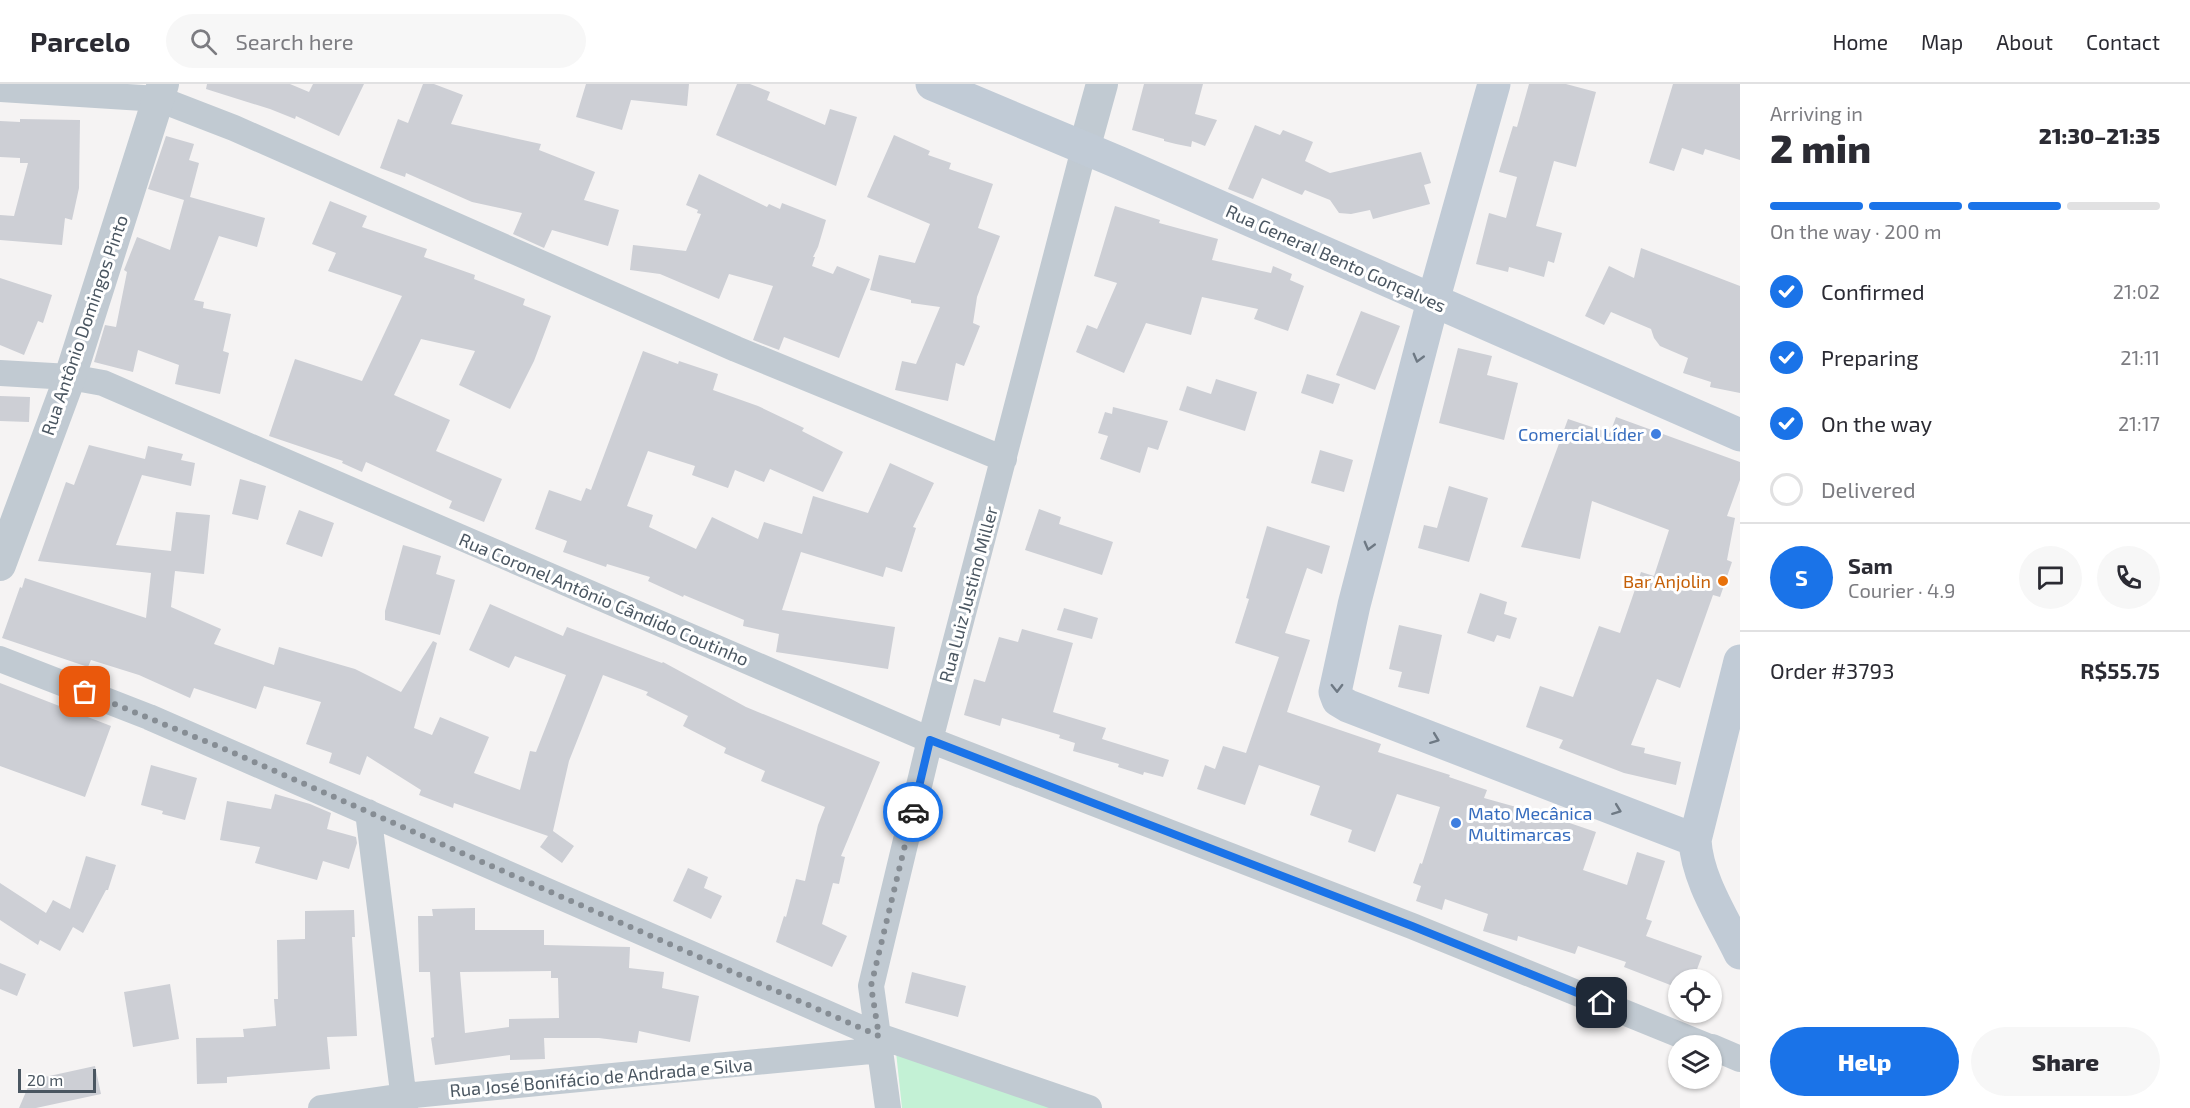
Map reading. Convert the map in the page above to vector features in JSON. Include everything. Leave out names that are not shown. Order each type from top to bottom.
[{"type":"main road","name":"Rua General Bento Gonçalves","points":[[932,84],[1740,435]]},
{"type":"main road","points":[[1494,84],[1433,301],[1343,651],[1336,681],[1336,696],[1348,706],[1695,840]]},
{"type":"main road","points":[[1740,661],[1695,840],[1695,855],[1701,872],[1740,953]]},
{"type":"street","name":"Rua Luiz Justino Miller","points":[[888,1108],[871,986],[930,740],[1102,84]]},
{"type":"street","points":[[0,89],[161,92],[234,128],[736,349],[1004,459]]},
{"type":"street","name":"Rua Antônio Domingos Pinto","points":[[0,565],[69,377],[161,92]]},
{"type":"street","name":"Rua Coronel Antônio Cândido Coutinho","points":[[0,373],[69,377],[103,383],[930,740],[1412,926],[1680,1035]]},
{"type":"street","points":[[0,658],[149,717],[368,812],[880,1043],[1089,1108]]},
{"type":"street","points":[[368,812],[404,1102]]},
{"type":"street","name":"Rua José Bonifácio de Andrada e Silva","points":[[321,1108],[404,1102],[880,1043]]},
{"type":"street","points":[[1722,1051],[1740,1059]]},
{"type":"green space","points":[[896,1052],[1052,1108],[902,1108]]},
{"type":"building","points":[[207,84],[290,84],[309,92],[313,84],[364,84],[339,136],[296,116],[295,119],[206,89]]},
{"type":"building","points":[[423,84],[434,84],[463,95],[451,124],[541,144],[539,150],[595,172],[584,200],[619,210],[608,246],[552,230],[544,248],[513,234],[522,213],[472,202],[406,173],[405,177],[380,168],[398,119],[408,123]]},
{"type":"building","points":[[586,84],[689,84],[687,106],[631,100],[622,130],[576,117]]},
{"type":"building","points":[[737,84],[750,84],[770,92],[767,100],[825,125],[830,109],[857,117],[836,186],[716,135]]},
{"type":"building","points":[[1144,84],[1203,84],[1195,114],[1217,120],[1205,146],[1192,141],[1191,147],[1176,144],[1132,130]]},
{"type":"building","points":[[1529,84],[1566,84],[1596,92],[1576,167],[1554,161],[1536,226],[1562,233],[1554,263],[1548,261],[1544,277],[1509,267],[1508,272],[1476,264],[1489,213],[1506,218],[1517,177],[1499,172],[1513,126],[1517,127]]},
{"type":"building","points":[[1673,84],[1740,84],[1740,160],[1705,149],[1703,155],[1682,148],[1674,171],[1649,163]]},
{"type":"building","points":[[20,119],[80,120],[79,188],[72,220],[65,218],[62,245],[0,240],[0,215],[14,216],[28,163],[20,163],[20,158],[0,157],[0,121],[20,122]]},
{"type":"building","points":[[1255,125],[1280,135],[1283,130],[1313,142],[1305,161],[1330,173],[1421,152],[1431,183],[1424,185],[1430,204],[1373,219],[1370,210],[1351,214],[1339,213],[1330,200],[1305,190],[1302,195],[1262,178],[1253,199],[1228,189]]},
{"type":"building","points":[[894,135],[930,151],[928,155],[951,163],[949,169],[993,184],[978,228],[1000,236],[977,297],[973,323],[980,326],[964,366],[956,363],[948,401],[895,390],[902,361],[916,364],[940,307],[911,303],[911,300],[870,290],[879,255],[915,263],[930,224],[867,197]]},
{"type":"building","points":[[166,136],[194,144],[189,160],[199,163],[190,197],[265,218],[257,247],[219,236],[194,300],[204,302],[203,308],[231,314],[223,351],[229,353],[220,394],[175,384],[179,365],[138,350],[133,372],[94,362],[105,325],[116,327],[127,272],[124,270],[137,237],[170,250],[184,200],[148,189]]},
{"type":"building","points":[[699,174],[767,207],[769,204],[780,209],[782,203],[826,220],[812,266],[833,274],[837,266],[870,279],[839,358],[784,337],[779,350],[753,340],[773,286],[729,274],[719,299],[660,274],[630,270],[633,245],[686,251],[701,214],[697,213],[698,210],[686,205]]},
{"type":"building","points":[[330,201],[367,216],[362,227],[427,249],[424,257],[475,275],[474,279],[525,299],[523,305],[551,316],[534,361],[510,409],[459,385],[475,351],[421,339],[394,395],[450,420],[436,451],[502,479],[484,522],[449,508],[452,501],[366,462],[362,472],[342,463],[343,461],[269,436],[295,359],[362,381],[402,296],[328,271],[336,253],[312,244]]},
{"type":"building","points":[[1115,206],[1160,220],[1159,223],[1218,239],[1212,260],[1271,273],[1273,266],[1292,274],[1290,280],[1304,286],[1288,331],[1254,319],[1258,309],[1202,297],[1191,335],[1146,323],[1124,373],[1076,352],[1087,325],[1097,329],[1117,283],[1094,276]]},
{"type":"building","points":[[1641,248],[1740,286],[1740,393],[1710,387],[1711,382],[1683,373],[1688,358],[1660,346],[1651,329],[1611,312],[1604,325],[1585,316],[1609,266],[1634,278]]},
{"type":"building","points":[[0,278],[52,295],[43,323],[38,321],[24,355],[0,345]]},
{"type":"building","points":[[1361,311],[1400,326],[1375,390],[1336,375]]},
{"type":"building","points":[[1458,348],[1492,356],[1487,375],[1518,383],[1504,440],[1439,423]]},
{"type":"building","points":[[643,351],[678,364],[679,361],[718,374],[713,390],[758,406],[804,428],[802,431],[843,452],[823,492],[770,469],[764,482],[735,470],[728,488],[692,475],[695,466],[648,451],[627,506],[653,515],[649,527],[696,549],[712,517],[758,539],[764,522],[802,534],[813,496],[868,513],[890,463],[934,483],[913,527],[916,528],[902,572],[886,567],[883,577],[801,552],[782,610],[895,627],[888,669],[776,652],[779,634],[743,626],[744,620],[648,581],[650,577],[607,564],[606,567],[563,552],[567,541],[535,529],[549,490],[581,501],[586,488],[591,490]]},
{"type":"building","points":[[1307,374],[1340,384],[1333,404],[1301,393]]},
{"type":"building","points":[[1216,379],[1257,392],[1245,431],[1179,410],[1187,386],[1211,394]]},
{"type":"building","points":[[0,396],[30,397],[29,422],[0,421]]},
{"type":"building","points":[[1113,407],[1168,421],[1158,450],[1148,447],[1140,473],[1100,459],[1108,436],[1098,433],[1105,412],[1112,414]]},
{"type":"building","points":[[1616,417],[1740,462],[1740,480],[1727,516],[1735,518],[1727,560],[1732,562],[1720,597],[1713,595],[1680,688],[1657,679],[1631,745],[1645,748],[1644,753],[1681,762],[1676,785],[1624,773],[1559,748],[1563,740],[1526,727],[1540,686],[1573,697],[1599,626],[1620,633],[1641,572],[1654,576],[1669,530],[1592,501],[1580,559],[1521,547],[1568,419],[1610,433]]},
{"type":"building","points":[[89,445],[145,459],[148,446],[183,454],[181,460],[195,463],[191,486],[142,475],[116,545],[171,551],[176,512],[210,515],[204,574],[175,571],[171,607],[221,629],[214,644],[274,665],[279,647],[355,669],[401,692],[433,641],[437,643],[414,728],[432,735],[440,717],[489,737],[474,773],[520,790],[530,751],[536,752],[566,675],[515,656],[509,668],[469,650],[490,604],[563,636],[567,627],[663,662],[746,707],[880,762],[841,856],[845,857],[839,884],[833,883],[822,924],[847,936],[832,967],[776,942],[784,916],[786,917],[796,879],[805,881],[818,825],[825,807],[761,781],[765,771],[724,753],[726,748],[683,726],[688,716],[646,695],[648,692],[603,675],[569,761],[553,831],[574,846],[562,863],[540,847],[548,836],[454,803],[453,808],[419,795],[421,790],[367,756],[360,775],[329,763],[332,753],[306,744],[321,702],[264,686],[256,709],[194,688],[190,698],[139,675],[91,660],[88,667],[2,638],[25,578],[146,618],[151,573],[38,561],[66,482],[74,485]]},
{"type":"building","points":[[1320,450],[1353,460],[1344,492],[1311,483]]},
{"type":"building","points":[[240,479],[266,486],[258,520],[232,514]]},
{"type":"building","points":[[1449,486],[1488,498],[1469,562],[1418,548],[1424,525],[1437,528]]},
{"type":"building","points":[[1039,509],[1061,517],[1059,524],[1113,542],[1102,575],[1025,550]]},
{"type":"building","points":[[299,510],[334,523],[322,557],[286,544]]},
{"type":"building","points":[[1267,526],[1330,546],[1322,574],[1307,568],[1285,633],[1310,640],[1287,712],[1381,744],[1378,752],[1450,775],[1449,777],[1487,790],[1484,798],[1534,812],[1535,808],[1556,814],[1555,818],[1596,832],[1583,870],[1627,885],[1637,852],[1665,861],[1646,919],[1652,921],[1646,936],[1702,956],[1697,969],[1668,969],[1668,984],[1624,967],[1626,962],[1578,946],[1575,954],[1518,936],[1517,941],[1483,931],[1488,914],[1445,899],[1442,910],[1416,901],[1421,886],[1413,883],[1420,863],[1422,864],[1440,807],[1397,794],[1375,852],[1348,842],[1352,830],[1310,815],[1320,786],[1259,765],[1245,805],[1197,789],[1205,765],[1215,769],[1223,746],[1246,753],[1279,657],[1235,643],[1249,599],[1246,598]]},
{"type":"building","points":[[403,545],[441,556],[436,574],[455,580],[440,635],[385,620],[385,611]]},
{"type":"building","points":[[1480,593],[1507,602],[1504,614],[1517,618],[1510,639],[1497,635],[1494,642],[1467,633]]},
{"type":"building","points":[[1064,608],[1098,618],[1092,639],[1057,630]]},
{"type":"building","points":[[1399,625],[1442,635],[1429,694],[1398,687],[1402,672],[1389,669]]},
{"type":"building","points":[[1022,629],[1073,643],[1053,712],[1106,728],[1102,739],[1169,760],[1163,777],[1144,772],[1143,775],[1118,767],[1119,764],[1073,751],[1075,743],[1059,738],[1060,735],[1002,718],[1000,726],[964,715],[974,679],[985,682],[999,637],[1018,642]]},
{"type":"building","points":[[0,683],[111,726],[85,797],[0,766]]},
{"type":"building","points":[[151,765],[197,778],[185,820],[141,805]]},
{"type":"building","points":[[275,794],[331,813],[327,829],[356,837],[357,843],[349,869],[323,861],[317,880],[255,863],[260,847],[220,840],[227,801],[271,809]]},
{"type":"building","points":[[86,856],[116,865],[108,890],[83,933],[73,927],[60,951],[40,940],[38,945],[0,920],[0,883],[46,913],[53,900],[70,909]]},
{"type":"building","points":[[688,868],[708,877],[704,888],[722,896],[711,919],[673,901]]},
{"type":"building","points":[[475,908],[475,930],[544,930],[544,945],[630,947],[629,968],[664,972],[662,988],[699,996],[690,1042],[639,1031],[637,1043],[599,1038],[544,1038],[545,1059],[510,1060],[510,1055],[435,1065],[431,1038],[434,1037],[430,972],[419,972],[418,916],[433,916],[432,909]],"holes":[[[551,971],[551,978],[558,978],[559,1018],[509,1019],[509,1027],[465,1033],[460,972]]]},
{"type":"building","points":[[354,910],[355,937],[352,937],[357,1036],[327,1037],[330,1069],[227,1077],[227,1083],[197,1084],[196,1038],[244,1037],[243,1029],[276,1026],[274,999],[278,999],[277,940],[305,939],[305,911]]},
{"type":"building","points":[[0,963],[26,974],[17,996],[0,989]]},
{"type":"building","points":[[912,972],[966,986],[958,1017],[905,1003]]},
{"type":"building","points":[[170,984],[179,1039],[133,1047],[124,992]]},
{"type":"building","points":[[95,1066],[101,1094],[36,1108],[19,1108],[31,1080]]},
{"type":"way so far","points":[[85,692],[227,750],[879,1036],[871,986],[913,812]]},
{"type":"place","name":"Comercial Líder","points":[[1656,434]]},
{"type":"place","name":"Bar Anjolin","points":[[1723,581]]},
{"type":"place","name":"Mato Mecânica Multimarcas","points":[[1456,823]]},
{"type":"route","points":[[913,812],[930,740],[1412,926],[1602,1003]]}]
